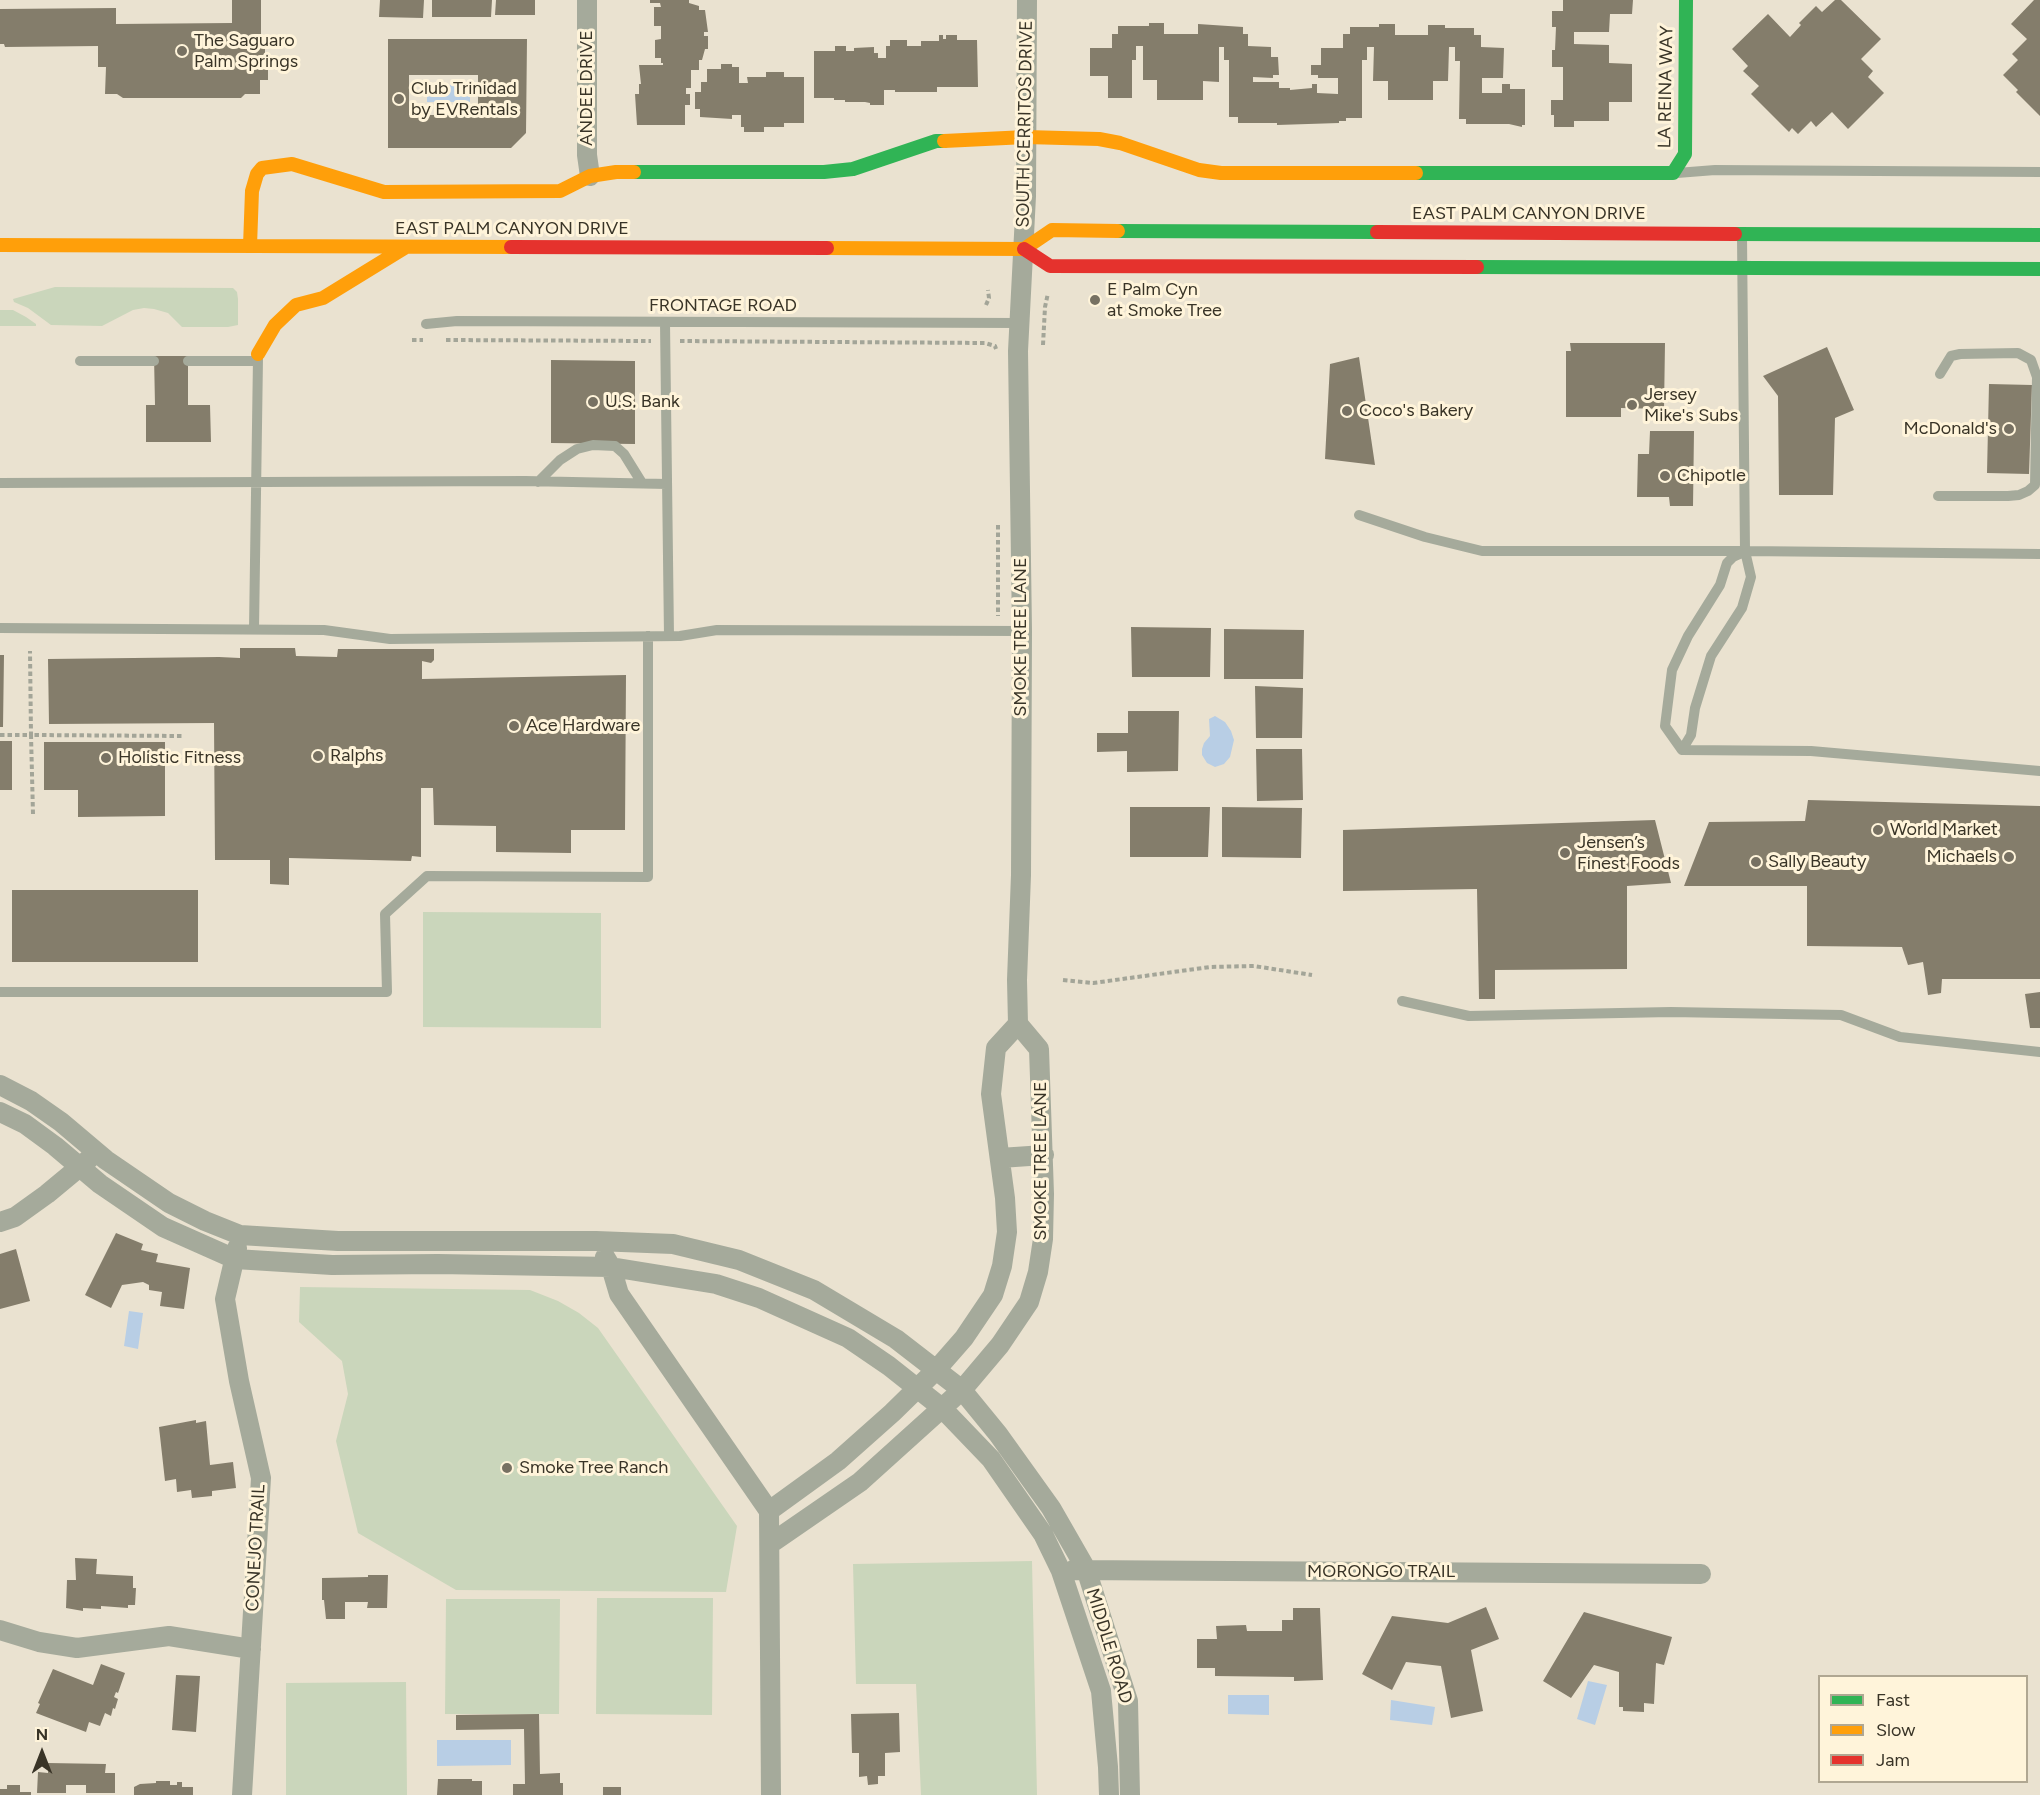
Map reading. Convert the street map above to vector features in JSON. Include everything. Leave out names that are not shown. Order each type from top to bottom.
[{"type":"main road","name":"LA REINA WAY","points":[[1673,173],[1684,154],[1686,0]]},
{"type":"main road","points":[[250,246],[252,192],[257,174],[262,168],[292,164],[384,192],[560,191],[590,176],[616,172],[824,172],[853,169],[936,141],[1026,137],[1100,139],[1120,143],[1199,170],[1221,173],[1673,173]]},
{"type":"main road","name":"EAST PALM CANYON DRIVE","points":[[0,245],[1024,249],[1052,230],[1058,229],[2040,235]]},
{"type":"main road","points":[[258,358],[275,325],[296,306],[323,298],[406,247]]},
{"type":"main road","points":[[1024,249],[1050,266],[2040,269]]},
{"type":"street","name":"ANDEE DRIVE","points":[[587,0],[587,155],[590,176]]},
{"type":"street","name":"SOUTH CERRITOS DRIVE","points":[[1024,249],[1027,0]]},
{"type":"street","name":"SMOKE TREE LANE","points":[[770,1544],[860,1482],[962,1390],[1000,1345],[1029,1302],[1038,1272],[1043,1239],[1044,1155],[1039,1049],[1018,1024],[1017,980],[1021,863],[1022,631],[1019,323],[1024,249]]},
{"type":"street","name":"SMOKE TREE LANE","points":[[769,1511],[838,1461],[918,1388],[964,1338],[993,1295],[1007,1232],[991,1094],[996,1048],[1018,1024]]},
{"type":"street","name":"MIDDLE ROAD","points":[[0,1085],[31,1101],[169,1203],[240,1235],[338,1241],[596,1241],[673,1244],[739,1260],[814,1290],[896,1340],[962,1390],[998,1434],[1051,1508],[1086,1569],[1128,1701],[1130,1795]]},
{"type":"street","points":[[0,1112],[25,1124],[100,1184],[163,1227],[234,1259]]},
{"type":"street","points":[[0,1222],[15,1217],[80,1167],[96,1151]]},
{"type":"street","points":[[1000,1158],[1044,1155]]},
{"type":"street","name":"CONEJO TRAIL","points":[[240,1235],[225,1299],[239,1381],[261,1478],[242,1795]]},
{"type":"street","points":[[596,1241],[611,1268],[619,1294],[769,1511],[771,1795]]},
{"type":"street","name":"MIDDLE ROAD","points":[[234,1259],[332,1265],[438,1264],[611,1268],[716,1284],[759,1298],[848,1338],[942,1408],[992,1460],[1043,1534],[1061,1571],[1101,1691],[1108,1767],[1108,1795]]},
{"type":"street","name":"MORONGO TRAIL","points":[[1061,1571],[1086,1569],[1701,1574]]},
{"type":"street","points":[[0,1630],[39,1642],[77,1648],[169,1636],[250,1649]]},
{"type":"lane","points":[[1673,173],[1715,170],[2040,172]]},
{"type":"lane","points":[[1682,750],[1691,735],[1695,708],[1711,656],[1742,608],[1751,577],[1745,551],[1742,234]]},
{"type":"lane","name":"FRONTAGE ROAD","points":[[426,324],[457,321],[1019,323]]},
{"type":"lane","points":[[665,323],[669,636]]},
{"type":"lane","points":[[1938,496],[2008,496],[2028,491],[2035,485],[2037,377],[2031,360],[2018,353],[1951,356],[1940,374]]},
{"type":"lane","points":[[188,361],[258,358],[254,629]]},
{"type":"lane","points":[[80,361],[154,361]]},
{"type":"lane","points":[[538,482],[560,460],[578,449],[593,445],[615,446],[624,454],[642,483]]},
{"type":"lane","points":[[0,483],[538,482],[667,484]]},
{"type":"lane","points":[[1359,515],[1425,537],[1482,551],[2040,554]]},
{"type":"lane","points":[[1682,750],[1665,726],[1672,670],[1688,636],[1720,585],[1727,563],[1745,551]]},
{"type":"lane","points":[[0,628],[324,630],[390,639],[669,636],[717,630],[1022,631]]},
{"type":"lane","points":[[0,992],[387,992],[385,914],[427,876],[648,877],[648,636]]},
{"type":"lane","points":[[1682,750],[1811,751],[2040,771]]},
{"type":"lane","points":[[1402,1001],[1469,1016],[1671,1012],[1841,1015],[1900,1037],[2040,1052]]},
{"type":"path","points":[[986,306],[989,298],[988,290]]},
{"type":"path","points":[[1043,345],[1048,293]]},
{"type":"path","points":[[412,340],[424,340]]},
{"type":"path","points":[[435,340],[916,342],[985,343],[995,346]]},
{"type":"path","points":[[30,651],[33,814]]},
{"type":"path","points":[[0,735],[182,736]]},
{"type":"path","points":[[1064,980],[1093,983],[1210,967],[1254,966],[1312,975]]},
{"type":"green space","points":[[55,287],[233,288],[237,292],[238,299],[238,325],[182,327],[168,313],[144,308],[133,310],[102,326],[51,325],[28,308],[14,302],[13,299]]},
{"type":"green space","points":[[0,310],[13,310],[36,326],[0,326]]},
{"type":"green space","points":[[423,912],[601,913],[601,1028],[423,1027]]},
{"type":"green space","points":[[300,1287],[530,1290],[558,1301],[579,1313],[598,1328],[737,1526],[726,1592],[456,1590],[358,1533],[336,1441],[348,1394],[342,1361],[299,1322]]},
{"type":"green space","points":[[1032,1561],[1037,1795],[921,1795],[916,1684],[856,1684],[853,1564]]},
{"type":"green space","points":[[597,1598],[713,1598],[712,1715],[596,1714]]},
{"type":"green space","points":[[446,1599],[560,1599],[559,1714],[445,1714]]},
{"type":"green space","points":[[406,1682],[407,1795],[286,1795],[286,1683]]},
{"type":"water","points":[[427,85],[470,85],[470,102],[427,102]]},
{"type":"water","points":[[1215,716],[1225,722],[1234,740],[1230,757],[1224,764],[1215,767],[1207,763],[1202,755],[1202,749],[1210,736],[1209,719]]},
{"type":"water","points":[[129,1311],[143,1313],[138,1349],[124,1346]]},
{"type":"water","points":[[1588,1681],[1607,1685],[1595,1725],[1577,1719]]},
{"type":"water","points":[[1228,1695],[1269,1695],[1269,1715],[1228,1714]]},
{"type":"water","points":[[1391,1700],[1435,1707],[1432,1725],[1390,1720]]},
{"type":"water","points":[[437,1740],[511,1740],[511,1765],[437,1766]]},
{"type":"building","name":"The Saguaro Palm Springs","points":[[232,0],[261,0],[261,43],[265,43],[265,56],[268,56],[268,80],[260,80],[260,94],[245,94],[241,98],[123,98],[117,94],[105,94],[106,67],[98,67],[98,46],[5,47],[4,44],[0,44],[0,9],[116,8],[116,24],[232,23]]},
{"type":"building","points":[[380,0],[424,0],[423,18],[379,17]]},
{"type":"building","points":[[432,0],[492,0],[491,17],[432,17]]},
{"type":"building","points":[[496,0],[535,0],[535,15],[495,15]]},
{"type":"building","points":[[650,0],[689,0],[689,3],[699,6],[699,10],[705,10],[708,32],[704,32],[704,36],[708,36],[708,49],[705,49],[702,60],[699,60],[699,70],[691,70],[691,88],[686,88],[686,94],[690,94],[690,105],[685,105],[685,125],[637,125],[635,94],[639,94],[639,84],[641,84],[639,65],[663,65],[661,58],[655,58],[655,40],[661,39],[661,26],[654,26],[654,7],[661,7],[660,3],[650,3]]},
{"type":"building","points":[[1563,0],[1633,0],[1632,14],[1610,14],[1609,32],[1574,32],[1574,44],[1609,45],[1609,63],[1632,64],[1632,102],[1609,102],[1609,121],[1574,121],[1574,127],[1554,127],[1551,100],[1563,100],[1563,67],[1552,67],[1556,27],[1552,27],[1552,11],[1563,11]]},
{"type":"building","points":[[1835,0],[1841,0],[1881,39],[1861,59],[1873,71],[1868,77],[1884,93],[1848,129],[1832,112],[1816,127],[1811,121],[1798,134],[1792,128],[1789,132],[1751,94],[1759,86],[1743,71],[1748,66],[1732,49],[1768,14],[1790,37],[1801,25],[1799,23],[1816,6],[1822,12]]},
{"type":"building","points":[[2034,0],[2040,0],[2040,116],[2003,75],[2018,60],[2012,54],[2027,39],[2011,24]]},
{"type":"building","points":[[1149,23],[1164,23],[1164,34],[1198,34],[1198,24],[1243,27],[1243,34],[1248,34],[1248,46],[1271,47],[1271,57],[1278,57],[1279,75],[1273,75],[1273,78],[1253,77],[1253,82],[1279,82],[1279,88],[1290,88],[1290,90],[1312,88],[1312,84],[1317,84],[1317,93],[1338,94],[1338,78],[1318,78],[1318,75],[1311,75],[1311,65],[1321,65],[1321,48],[1343,48],[1343,34],[1350,34],[1350,27],[1379,27],[1379,24],[1395,24],[1395,35],[1428,35],[1428,25],[1445,25],[1445,28],[1474,28],[1474,35],[1481,35],[1481,47],[1504,48],[1503,78],[1482,78],[1482,93],[1502,93],[1502,84],[1510,84],[1510,89],[1525,89],[1525,125],[1522,127],[1509,124],[1466,124],[1466,119],[1459,119],[1460,61],[1455,61],[1455,47],[1449,47],[1448,81],[1433,81],[1433,100],[1388,100],[1388,81],[1373,81],[1374,47],[1367,47],[1367,60],[1362,60],[1362,118],[1346,118],[1346,121],[1339,121],[1339,123],[1277,125],[1277,123],[1238,123],[1238,117],[1229,117],[1229,60],[1224,60],[1224,47],[1219,47],[1219,82],[1203,81],[1203,100],[1157,100],[1157,80],[1143,80],[1143,46],[1136,46],[1136,60],[1132,60],[1132,98],[1108,98],[1108,76],[1090,76],[1090,48],[1112,48],[1112,34],[1118,34],[1118,26],[1149,26]]},
{"type":"building","points":[[939,35],[943,35],[943,39],[946,39],[946,35],[957,35],[957,40],[977,40],[978,87],[937,87],[937,92],[884,90],[884,105],[845,102],[845,100],[834,100],[834,98],[814,98],[814,51],[835,51],[835,46],[846,46],[846,51],[854,51],[854,48],[874,47],[874,53],[878,53],[878,58],[886,58],[886,46],[890,46],[890,40],[907,40],[907,46],[921,46],[921,41],[939,41]]},
{"type":"building","name":"Club Trinidad by EVRentals","points":[[388,39],[527,39],[526,133],[511,148],[388,148]],"holes":[[[409,75],[478,75],[478,115],[409,115]]]},
{"type":"building","points":[[721,64],[732,64],[732,67],[739,67],[739,83],[748,83],[747,77],[766,77],[766,72],[784,72],[784,77],[804,77],[804,123],[784,123],[784,127],[764,127],[764,132],[744,132],[744,127],[741,127],[741,115],[732,115],[732,119],[700,117],[700,109],[695,109],[695,92],[701,92],[701,82],[707,82],[707,69],[721,69]]},
{"type":"building","points":[[1570,343],[1665,343],[1664,409],[1621,408],[1621,417],[1566,417],[1566,351],[1571,351]]},
{"type":"building","points":[[1827,347],[1854,410],[1835,418],[1833,495],[1779,495],[1778,396],[1763,376]]},
{"type":"building","points":[[154,356],[188,356],[188,405],[210,405],[211,442],[146,442],[146,405],[155,405]]},
{"type":"building","name":"Coco's Bakery","points":[[1359,357],[1375,465],[1325,459],[1330,364]]},
{"type":"building","name":"U.S. Bank","points":[[551,360],[635,361],[635,444],[551,443]]},
{"type":"building","name":"McDonald's","points":[[1989,384],[2032,385],[2029,474],[1987,473]]},
{"type":"building","name":"Chipotle","points":[[1650,431],[1694,431],[1693,506],[1670,506],[1669,497],[1637,497],[1638,454],[1649,454]]},
{"type":"building","points":[[1131,627],[1211,628],[1210,677],[1132,677]]},
{"type":"building","points":[[1224,629],[1304,630],[1303,679],[1224,679]]},
{"type":"building","points":[[240,648],[295,648],[296,656],[337,657],[338,649],[434,649],[434,660],[431,663],[422,661],[422,679],[626,675],[625,830],[571,830],[571,853],[496,852],[496,826],[434,825],[433,788],[421,788],[421,857],[412,856],[411,861],[289,858],[289,885],[270,884],[270,860],[215,860],[214,723],[49,724],[48,659],[240,658]]},
{"type":"building","points":[[0,655],[4,655],[3,727],[0,727]]},
{"type":"building","points":[[1255,686],[1303,688],[1302,738],[1256,738]]},
{"type":"building","points":[[1128,711],[1179,711],[1178,771],[1127,772],[1127,751],[1097,752],[1097,733],[1128,733]]},
{"type":"building","points":[[0,741],[12,741],[12,790],[0,790]]},
{"type":"building","points":[[44,742],[165,742],[165,816],[78,817],[78,790],[44,790]]},
{"type":"building","points":[[1256,749],[1302,749],[1303,800],[1257,801]]},
{"type":"building","points":[[1808,800],[2040,806],[2040,979],[1942,979],[1941,993],[1928,995],[1923,962],[1908,965],[1902,947],[1807,946],[1807,886],[1684,886],[1709,822],[1805,821]]},
{"type":"building","points":[[1130,807],[1210,807],[1208,857],[1130,857]]},
{"type":"building","points":[[1222,807],[1302,808],[1301,858],[1222,857]]},
{"type":"building","points":[[1655,820],[1671,883],[1627,886],[1627,969],[1495,970],[1495,999],[1479,999],[1477,889],[1343,891],[1343,830]]},
{"type":"building","points":[[12,890],[198,890],[198,962],[12,962]]},
{"type":"building","points":[[2040,992],[2040,1028],[2030,1028],[2025,994]]},
{"type":"building","points":[[116,1233],[143,1244],[141,1250],[158,1254],[156,1262],[190,1268],[184,1309],[160,1306],[162,1292],[149,1290],[149,1285],[143,1282],[122,1285],[111,1308],[85,1295]]},
{"type":"building","points":[[16,1249],[30,1301],[0,1309],[0,1254]]},
{"type":"building","points":[[196,1420],[196,1423],[206,1421],[210,1465],[233,1462],[236,1488],[212,1491],[212,1496],[192,1498],[191,1490],[177,1492],[176,1479],[165,1481],[159,1427]]},
{"type":"building","points":[[75,1558],[97,1559],[96,1574],[133,1576],[133,1588],[136,1588],[135,1605],[128,1605],[128,1608],[101,1606],[101,1609],[83,1608],[83,1611],[66,1608],[67,1580],[76,1580]]},
{"type":"building","points":[[368,1575],[388,1575],[387,1608],[367,1608],[368,1602],[345,1602],[345,1619],[326,1619],[324,1600],[322,1600],[322,1578],[368,1577]]},
{"type":"building","points":[[1486,1607],[1499,1639],[1471,1650],[1483,1711],[1451,1718],[1441,1666],[1406,1662],[1392,1690],[1362,1674],[1392,1616],[1448,1623]]},
{"type":"building","points":[[1293,1608],[1320,1608],[1323,1680],[1294,1681],[1294,1677],[1215,1676],[1215,1668],[1197,1668],[1197,1639],[1217,1639],[1216,1626],[1246,1625],[1247,1631],[1282,1631],[1282,1620],[1293,1620]]},
{"type":"building","points":[[1584,1612],[1672,1637],[1664,1665],[1656,1663],[1654,1704],[1644,1703],[1644,1712],[1623,1711],[1623,1707],[1619,1707],[1619,1672],[1594,1665],[1571,1698],[1543,1681]]},
{"type":"building","points":[[101,1664],[125,1673],[118,1693],[116,1692],[114,1697],[118,1699],[115,1709],[113,1708],[111,1716],[105,1713],[100,1726],[89,1722],[86,1732],[36,1713],[53,1669],[93,1685]]},
{"type":"building","points":[[176,1675],[200,1676],[196,1732],[172,1730]]},
{"type":"building","points":[[899,1713],[900,1752],[885,1753],[885,1776],[878,1776],[878,1784],[868,1785],[867,1776],[859,1777],[859,1753],[852,1753],[851,1714]]},
{"type":"building","points":[[539,1714],[540,1774],[560,1773],[563,1795],[513,1795],[513,1784],[525,1784],[524,1729],[456,1730],[456,1715]]},
{"type":"building","points":[[48,1763],[106,1764],[105,1773],[115,1773],[115,1793],[86,1793],[86,1785],[66,1785],[66,1793],[37,1793],[38,1772],[48,1773]]},
{"type":"building","points":[[438,1779],[482,1781],[482,1795],[437,1795]]},
{"type":"building","points":[[156,1781],[170,1781],[170,1785],[182,1782],[182,1787],[193,1787],[193,1795],[134,1795],[134,1787],[140,1784],[156,1783]]},
{"type":"building","points":[[7,1785],[20,1785],[20,1792],[31,1792],[31,1795],[0,1795],[0,1789],[7,1789]]},
{"type":"building","points":[[603,1787],[621,1787],[621,1795],[603,1795]]},
{"type":"traffic: fast","points":[[1416,173],[1673,173],[1685,154],[1686,0]]},
{"type":"traffic: fast","points":[[634,172],[824,172],[853,169],[936,141],[944,141]]},
{"type":"traffic: fast","points":[[1118,231],[1377,232]]},
{"type":"traffic: fast","points":[[1735,234],[2040,235]]},
{"type":"traffic: fast","points":[[1477,267],[2040,269]]},
{"type":"traffic: slow","points":[[944,141],[1026,137],[1099,139],[1120,143],[1199,170],[1221,173],[1416,173]]},
{"type":"traffic: slow","points":[[250,246],[252,191],[257,174],[262,168],[292,164],[384,192],[560,191],[590,176],[634,172]]},
{"type":"traffic: slow","points":[[827,248],[1024,249],[1052,230],[1118,231]]},
{"type":"traffic: slow","points":[[0,245],[511,247]]},
{"type":"traffic: slow","points":[[258,354],[275,325],[296,305],[323,298],[406,247]]},
{"type":"traffic: jam","points":[[1377,232],[1735,234]]},
{"type":"traffic: jam","points":[[511,247],[827,248]]},
{"type":"traffic: jam","points":[[1024,249],[1050,266],[1477,267]]},
{"type":"place","name":"The Saguaro Palm Springs","points":[[182,51]]},
{"type":"place","name":"Club Trinidad by EVRentals","points":[[399,99]]},
{"type":"place","name":"E Palm Cyn at Smoke Tree","points":[[1095,300]]},
{"type":"place","name":"U.S. Bank","points":[[593,402]]},
{"type":"place","name":"Jersey Mike's Subs","points":[[1632,405]]},
{"type":"place","name":"Coco's Bakery","points":[[1347,411]]},
{"type":"place","name":"McDonald's","points":[[2009,429]]},
{"type":"place","name":"Chipotle","points":[[1665,476]]},
{"type":"place","name":"Ace Hardware","points":[[514,726]]},
{"type":"place","name":"Ralphs","points":[[318,756]]},
{"type":"place","name":"Holistic Fitness","points":[[106,758]]},
{"type":"place","name":"World Market","points":[[1878,830]]},
{"type":"place","name":"Jensen’s Finest Foods","points":[[1565,853]]},
{"type":"place","name":"Michaels","points":[[2009,857]]},
{"type":"place","name":"Sally Beauty","points":[[1756,862]]},
{"type":"place","name":"Smoke Tree Ranch","points":[[507,1468]]}]
